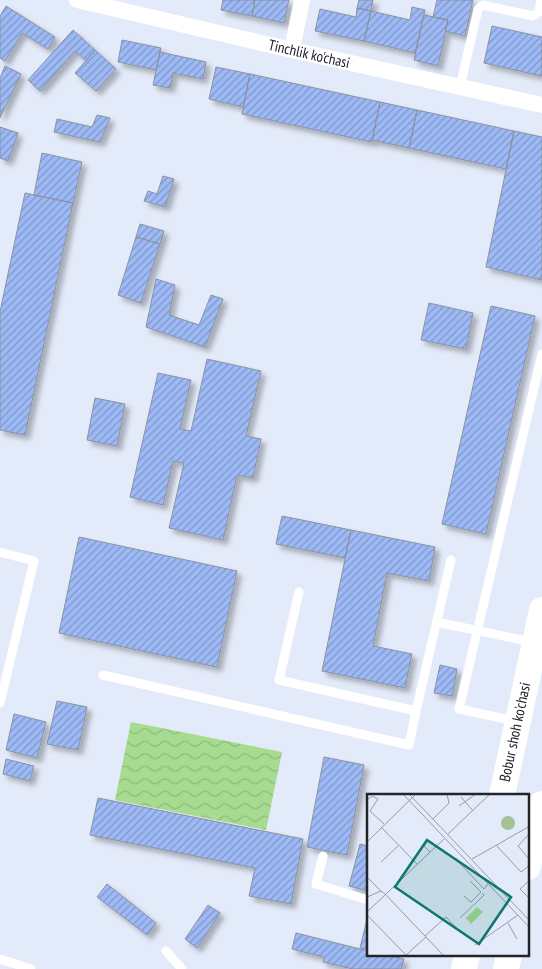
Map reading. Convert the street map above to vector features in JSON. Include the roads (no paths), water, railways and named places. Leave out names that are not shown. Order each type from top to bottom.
[{"type":"main road","name":"Bobur shoh ko'chasi","points":[[502,794],[542,610]]},
{"type":"main road","points":[[530,858],[542,804]]},
{"type":"main road","points":[[464,969],[467,956]]},
{"type":"main road","points":[[506,969],[509,956]]},
{"type":"street","name":"Tinchlik ko'chasi","points":[[77,0],[292,50],[542,104]]},
{"type":"street","points":[[292,50],[302,0]]},
{"type":"lane","points":[[460,87],[478,9],[483,5],[535,16],[541,0]]},
{"type":"lane","points":[[518,722],[459,709],[542,354]]},
{"type":"lane","points":[[0,552],[34,561],[0,704]]},
{"type":"lane","points":[[103,675],[409,745],[451,560]]},
{"type":"lane","points":[[299,592],[279,680],[416,711]]},
{"type":"lane","points":[[436,622],[535,643]]},
{"type":"lane","points":[[323,856],[316,884],[367,900]]},
{"type":"lane","points":[[166,951],[182,969]]},
{"type":"lane","points":[[0,959],[30,969]]},
{"type":"water","points":[[131,722],[282,752],[266,830],[115,800]]}]
